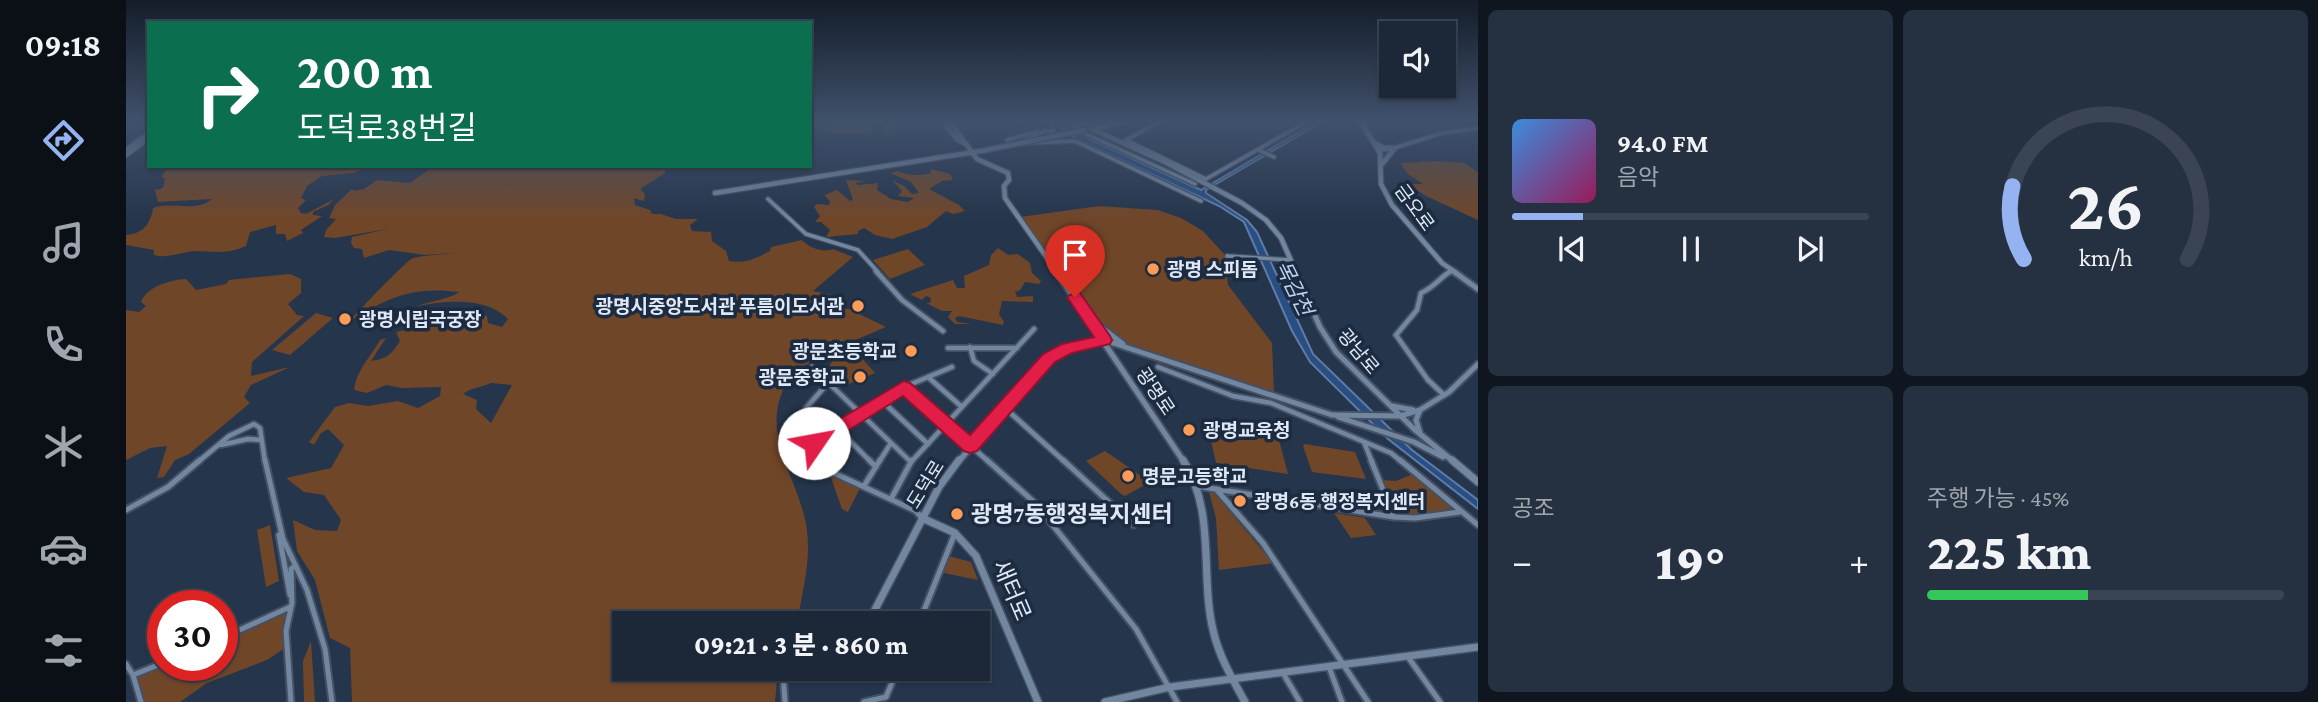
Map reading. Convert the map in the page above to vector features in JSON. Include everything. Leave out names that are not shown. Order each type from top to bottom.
[{"type":"main road","name":"광명로","points":[[977,159],[1008,173],[1009,180],[1004,186],[1005,198],[1104,340]]},
{"type":"main road","points":[[1104,702],[1170,687],[1233,681]]},
{"type":"street","points":[[715,193],[961,155]]},
{"type":"street","name":"광명로","points":[[973,155],[977,159]]},
{"type":"street","points":[[977,159],[978,155]]},
{"type":"street","points":[[1104,155],[1201,201]]},
{"type":"street","points":[[1134,155],[1196,184],[1186,193]]},
{"type":"street","points":[[1149,155],[1203,180],[1250,155]]},
{"type":"street","points":[[1154,155],[1203,180]]},
{"type":"street","points":[[1269,155],[1274,157]]},
{"type":"street","name":"금오로","points":[[1380,155],[1381,184],[1392,205],[1426,247],[1451,271],[1478,289]]},
{"type":"street","points":[[1381,167],[1390,155]]},
{"type":"street","name":"광남로","points":[[1203,180],[1251,208],[1269,223],[1281,238],[1332,347],[1400,416],[1478,482]]},
{"type":"street","points":[[768,199],[806,234],[858,250],[902,300],[943,331]]},
{"type":"street","points":[[1227,256],[1290,260]]},
{"type":"street","points":[[1444,395],[1428,380],[1395,335],[1405,321],[1420,308],[1423,300],[1421,293],[1439,284],[1443,276],[1451,271]]},
{"type":"street","points":[[1088,317],[1116,340],[1141,353]]},
{"type":"street","points":[[891,499],[911,462],[1034,330]]},
{"type":"street","points":[[1104,340],[1419,444],[1464,470]]},
{"type":"street","name":"광명로","points":[[1104,340],[1182,456],[1196,486],[1203,511],[1211,621],[1217,645],[1245,702]]},
{"type":"street","name":"도덕로","points":[[874,611],[939,487],[970,446],[1055,354],[1068,348],[1104,340]]},
{"type":"street","points":[[970,347],[974,361],[993,374]]},
{"type":"street","points":[[948,348],[1018,348]]},
{"type":"street","points":[[1119,363],[1119,355],[1132,350]]},
{"type":"street","points":[[1332,415],[1400,416],[1420,410],[1444,395],[1478,364]]},
{"type":"street","points":[[812,367],[911,462]]},
{"type":"street","points":[[787,449],[814,443],[904,387],[952,367]]},
{"type":"street","points":[[1158,367],[1233,396],[1271,403],[1391,453],[1478,525]]},
{"type":"street","points":[[928,377],[962,407]]},
{"type":"street","points":[[828,383],[806,408],[823,468],[891,499],[922,518]]},
{"type":"street","points":[[904,387],[1025,493],[1047,517],[1136,629],[1177,702]]},
{"type":"street","points":[[881,401],[928,444]]},
{"type":"street","points":[[1384,401],[1403,409],[1420,410]]},
{"type":"street","points":[[1005,408],[1134,525]]},
{"type":"street","points":[[1420,410],[1416,420],[1422,436]]},
{"type":"street","points":[[126,510],[168,487],[216,447],[246,427],[258,427]]},
{"type":"street","points":[[248,439],[255,434],[258,427]]},
{"type":"street","points":[[258,427],[283,540],[307,590],[325,649],[332,702]]},
{"type":"street","points":[[837,428],[876,467]]},
{"type":"street","points":[[216,447],[248,439],[261,440]]},
{"type":"street","points":[[1364,442],[1394,517]]},
{"type":"street","points":[[864,486],[891,443]]},
{"type":"street","points":[[1196,486],[1394,517],[1415,518],[1461,512]]},
{"type":"street","points":[[1216,488],[1262,542],[1290,581],[1368,702]]},
{"type":"street","name":"새터로","points":[[922,518],[955,533],[969,545],[981,565],[1038,702]]},
{"type":"street","points":[[238,631],[288,610],[292,603],[280,544],[279,524]]},
{"type":"street","points":[[924,611],[955,533]]},
{"type":"street","points":[[291,702],[286,631],[292,603],[291,569],[295,566]]},
{"type":"street","points":[[1233,681],[1478,647]]},
{"type":"street","points":[[1407,656],[1440,702]]},
{"type":"street","points":[[126,664],[133,676],[141,702]]},
{"type":"street","points":[[1329,667],[1342,702]]},
{"type":"street","points":[[133,676],[147,670]]},
{"type":"street","points":[[1283,673],[1300,702]]},
{"type":"street","points":[[784,681],[785,702]]},
{"type":"street","points":[[864,702],[886,700],[893,681]]},
{"type":"shaded area","points":[[1400,163],[1464,163],[1478,172],[1478,220],[1424,195],[1409,184],[1423,184],[1408,174]]},
{"type":"shaded area","points":[[168,168],[364,168],[354,173],[322,176],[307,186],[301,198],[306,200],[298,208],[301,213],[306,214],[334,199],[313,212],[313,215],[322,216],[301,230],[303,233],[287,241],[285,234],[276,234],[276,225],[250,232],[246,246],[232,251],[194,251],[169,256],[154,255],[154,250],[126,245],[126,235],[145,227],[153,208],[198,205],[212,199],[158,202],[154,186],[156,190],[163,188],[165,178],[161,177]]},
{"type":"shaded area","points":[[431,168],[665,168],[665,173],[640,189],[645,194],[644,201],[634,198],[635,205],[650,210],[652,214],[676,219],[698,219],[690,225],[692,231],[711,232],[712,241],[726,251],[729,261],[750,260],[770,251],[771,247],[802,240],[817,249],[833,249],[853,257],[813,291],[833,295],[820,303],[822,308],[849,309],[886,327],[820,355],[781,387],[783,390],[777,426],[780,444],[804,513],[808,543],[799,611],[612,611],[612,681],[777,681],[775,702],[352,702],[350,648],[330,638],[315,580],[297,551],[293,520],[315,530],[337,531],[341,520],[324,495],[304,492],[286,478],[331,468],[344,445],[328,429],[321,433],[314,445],[309,442],[335,407],[349,403],[368,406],[398,401],[418,408],[440,396],[441,387],[402,388],[386,385],[367,393],[354,390],[361,370],[380,340],[386,338],[371,361],[392,353],[400,341],[396,332],[409,329],[404,325],[423,313],[443,309],[465,310],[487,316],[488,323],[502,327],[508,319],[477,303],[452,302],[417,306],[459,292],[428,291],[390,299],[351,320],[392,276],[413,258],[452,253],[425,255],[389,250],[364,258],[362,249],[354,248],[351,243],[352,237],[387,229],[335,238],[324,237],[326,230],[336,219],[329,218],[335,205],[352,189],[364,189],[377,180],[410,183]],"holes":[[[491,383],[512,385],[491,423],[476,409],[477,400],[463,394]]]},
{"type":"shaded area","points":[[931,169],[950,174],[953,180],[942,181],[929,189],[965,211],[953,214],[946,211],[927,227],[892,239],[875,235],[864,228],[858,231],[858,234],[826,237],[830,230],[821,222],[815,222],[820,216],[814,207],[817,204],[829,205],[830,201],[824,195],[837,190],[850,201],[853,200],[846,180],[866,181],[855,183],[858,185],[878,183],[877,190],[891,199],[908,202],[914,198],[898,196],[902,191],[892,180],[912,194],[919,193],[911,182],[890,173],[898,171],[909,175],[922,175],[931,173]]},
{"type":"shaded area","points":[[1099,206],[1158,210],[1181,218],[1203,231],[1224,254],[1228,285],[1272,343],[1274,394],[1116,342],[1090,316],[1020,217]]},
{"type":"shaded area","points":[[998,248],[1008,255],[1018,254],[1030,263],[1032,273],[1041,281],[1039,284],[1025,282],[1020,290],[1015,292],[1017,297],[1033,296],[1033,302],[1002,301],[999,314],[1003,325],[959,316],[955,318],[957,322],[972,324],[955,324],[948,317],[952,311],[942,311],[926,303],[930,303],[931,298],[926,296],[922,300],[910,294],[953,280],[957,288],[965,288],[964,276],[989,265],[991,255]]},
{"type":"shaded area","points":[[908,249],[925,265],[890,279],[873,260]]},
{"type":"shaded area","points":[[290,274],[301,279],[301,293],[288,304],[297,315],[304,316],[252,362],[251,376],[290,367],[251,385],[244,397],[250,403],[189,454],[175,460],[164,477],[157,478],[167,446],[150,448],[126,460],[126,310],[139,312],[146,306],[141,302],[148,292],[173,281],[186,279],[196,290],[226,284],[229,280]]},
{"type":"shaded area","points":[[316,313],[333,318],[290,355],[272,350]]},
{"type":"shaded area","points":[[862,346],[867,351],[859,355],[875,373],[844,386],[828,370],[832,361]]},
{"type":"shaded area","points":[[1256,429],[1277,432],[1288,474],[1216,463],[1209,432],[1258,439]]},
{"type":"shaded area","points":[[1305,444],[1355,452],[1366,479],[1312,472],[1303,446]]},
{"type":"shaded area","points":[[1105,451],[1150,482],[1125,496],[1121,494],[1086,461]]},
{"type":"shaded area","points":[[829,472],[860,488],[848,512],[842,509]]},
{"type":"shaded area","points":[[1413,474],[1453,508],[1420,515],[1398,514],[1382,480],[1396,481]]},
{"type":"shaded area","points":[[1209,492],[1214,493],[1273,563],[1219,570],[1216,518]]},
{"type":"shaded area","points":[[1334,513],[1365,518],[1376,535],[1351,538]]},
{"type":"shaded area","points":[[270,525],[279,581],[266,587],[257,530]]},
{"type":"shaded area","points":[[949,556],[971,562],[978,580],[944,573]]},
{"type":"shaded area","points":[[288,610],[288,646],[267,660],[238,671],[238,631]]},
{"type":"shaded area","points":[[311,641],[315,702],[304,702],[303,661]]},
{"type":"shaded area","points":[[147,670],[147,681],[212,681],[180,702],[141,702],[133,675]]},
{"type":"water","name":"목감천","points":[[1110,155],[1124,155],[1201,190],[1261,155],[1266,155],[1206,190],[1206,193],[1247,220],[1257,232],[1313,354],[1412,450],[1478,500],[1478,509],[1388,439],[1310,362],[1292,331],[1244,222],[1219,206]]},
{"type":"place","name":"광명 스피돔","points":[[1153,269]]},
{"type":"place","name":"광명시중앙도서관 푸름이도서관","points":[[858,306]]},
{"type":"place","name":"광명시립국궁장","points":[[345,319]]},
{"type":"place","name":"광문초등학교","points":[[911,351]]},
{"type":"place","name":"광문중학교","points":[[860,377]]},
{"type":"place","name":"광명교육청","points":[[1189,430]]},
{"type":"place","name":"명문고등학교","points":[[1128,476]]},
{"type":"place","name":"광명6동 행정복지센터","points":[[1240,501]]},
{"type":"place","name":"광명7동행정복지센터","points":[[957,514]]},
{"type":"route","points":[[814,443],[904,387],[970,446],[1049,358],[1068,348],[1104,340],[1075,297]]}]
